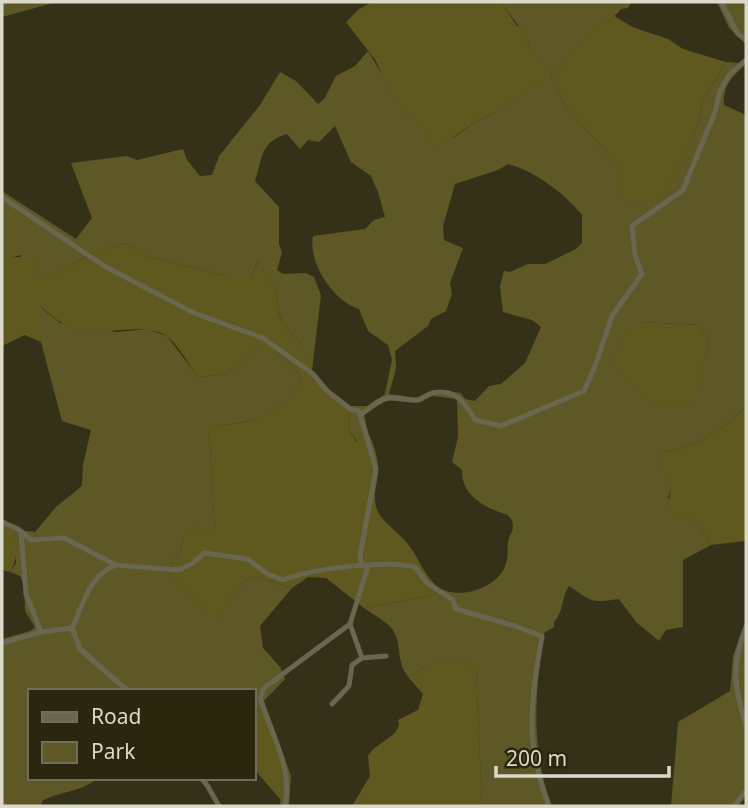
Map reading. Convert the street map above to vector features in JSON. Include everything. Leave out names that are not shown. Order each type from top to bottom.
[{"type":"street","points":[[721,2],[738,34],[746,40]]},
{"type":"street","points":[[360,415],[387,398],[418,400],[428,394],[437,393],[458,396],[466,403],[475,419],[501,426],[584,391],[612,316],[642,274],[635,256],[632,226],[683,190],[715,112],[720,91],[729,75],[746,60]]},
{"type":"street","points":[[2,197],[104,266],[194,313],[263,338],[313,374],[327,391],[350,409],[359,411],[376,469],[360,556],[365,566],[350,624],[362,658]]},
{"type":"street","points":[[2,522],[32,540],[64,538],[116,565],[178,570],[192,565],[204,553],[247,559],[268,574],[284,580],[303,572],[398,563],[415,567],[426,583],[453,600],[456,609],[542,636],[532,688],[531,743],[539,780],[549,806]]},
{"type":"street","points":[[22,532],[26,594],[41,632]]},
{"type":"street","points":[[116,565],[103,570],[94,581],[72,628],[80,649],[126,689]]},
{"type":"street","points":[[285,806],[288,793],[284,760],[260,698],[264,688],[350,624]]},
{"type":"street","points":[[746,627],[737,650],[734,683],[746,724]]},
{"type":"street","points":[[2,643],[41,632],[72,628]]},
{"type":"street","points":[[331,704],[349,686],[352,665],[362,658],[386,656]]},
{"type":"street","points":[[203,780],[219,806]]},
{"type":"street","points":[[734,806],[746,790]]},
{"type":"green space","points":[[2,2],[57,2],[2,17]]},
{"type":"green space","points":[[501,2],[636,2],[621,9],[608,23],[587,35],[564,66],[550,74],[566,108],[619,165],[630,204],[653,201],[673,179],[700,119],[702,101],[726,62],[738,63],[746,58],[746,64],[729,82],[724,105],[746,115],[746,406],[698,442],[663,452],[672,485],[668,498],[697,521],[711,545],[683,560],[683,627],[666,630],[659,641],[636,622],[619,599],[592,600],[569,586],[554,627],[544,633],[538,677],[537,742],[552,806],[482,806],[476,667],[425,666],[409,678],[402,665],[392,629],[364,608],[434,595],[438,587],[450,592],[464,593],[485,586],[503,571],[513,524],[508,516],[483,505],[472,496],[464,484],[462,470],[452,462],[458,437],[457,399],[432,396],[419,403],[387,400],[364,415],[368,432],[358,442],[348,429],[351,406],[368,406],[385,394],[392,360],[388,345],[368,331],[359,309],[349,305],[332,290],[314,258],[313,236],[365,229],[374,220],[385,217],[371,176],[351,162],[335,126],[319,142],[308,140],[300,149],[287,134],[272,141],[264,152],[255,181],[279,207],[279,244],[282,253],[277,270],[283,274],[306,273],[314,277],[321,295],[312,370],[306,369],[301,344],[281,321],[275,290],[258,261],[251,276],[227,276],[143,255],[125,243],[92,254],[58,273],[33,277],[20,255],[2,257],[2,191],[76,239],[92,218],[71,163],[127,156],[137,160],[183,149],[187,160],[200,176],[212,175],[219,156],[260,105],[280,72],[296,81],[318,104],[324,99],[336,76],[355,66],[368,51],[404,111],[453,138],[475,122],[498,111],[530,48]],"holes":[[[508,164],[548,184],[582,215],[582,243],[576,249],[545,264],[528,264],[510,272],[504,271],[500,286],[503,312],[532,320],[541,327],[525,363],[501,384],[489,386],[475,401],[465,399],[461,393],[444,391],[434,391],[418,398],[389,394],[396,368],[395,351],[428,326],[431,319],[446,311],[452,294],[450,283],[463,248],[444,240],[443,226],[455,184]],[[641,322],[701,325],[708,342],[696,398]]]},
{"type":"green space","points":[[717,2],[746,2],[746,44],[729,28]]},
{"type":"green space","points":[[40,307],[60,323],[117,332],[147,329],[167,336],[198,377],[227,374],[260,343],[285,359],[302,377],[290,400],[266,418],[209,428],[215,533],[184,537],[180,552],[166,571],[215,619],[244,580],[256,577],[292,588],[260,626],[263,648],[280,667],[285,679],[264,701],[291,776],[289,806],[280,806],[283,768],[270,728],[261,710],[256,713],[256,689],[28,689],[28,780],[96,780],[42,801],[41,806],[2,806],[2,639],[35,627],[25,611],[24,585],[20,576],[10,572],[16,563],[12,524],[25,531],[35,532],[56,507],[82,486],[83,465],[91,430],[62,421],[41,342]]},
{"type":"green space","points":[[746,619],[746,797],[738,806],[671,806],[678,722],[730,691],[733,656]]},
{"type":"shaded area","points":[[372,2],[501,2],[517,26],[522,27],[530,48],[550,74],[498,111],[475,122],[436,149],[413,117],[404,111],[386,84],[376,61],[346,22],[359,9]]},
{"type":"shaded area","points":[[613,15],[632,27],[668,39],[683,49],[726,62],[702,101],[700,119],[673,180],[654,201],[630,205],[618,193],[619,165],[566,108],[550,74],[566,61],[586,36]]},
{"type":"shaded area","points":[[125,243],[143,255],[227,276],[251,276],[259,260],[275,290],[281,321],[301,344],[307,360],[306,369],[312,370],[330,390],[351,406],[348,429],[357,442],[368,432],[378,463],[375,498],[378,511],[407,543],[438,587],[434,595],[364,608],[326,578],[308,577],[292,588],[256,577],[244,580],[215,620],[166,571],[180,552],[184,537],[198,526],[215,533],[209,428],[253,420],[275,411],[284,404],[302,377],[285,359],[260,344],[227,374],[198,377],[177,347],[161,333],[140,329],[93,332],[77,330],[41,307],[41,342],[25,335],[2,346],[2,257],[35,257],[37,269],[34,276],[43,276],[58,273],[96,252]]},
{"type":"shaded area","points":[[641,322],[701,325],[708,342],[697,398],[671,408],[660,406],[639,393],[612,362],[623,337]]},
{"type":"shaded area","points":[[746,406],[746,541],[711,545],[697,521],[668,512],[671,485],[659,466],[663,452],[698,442]]},
{"type":"shaded area","points":[[2,519],[12,524],[15,536],[16,555],[10,572],[2,570]]},
{"type":"shaded area","points":[[452,658],[476,667],[482,806],[352,806],[370,776],[368,756],[372,750],[394,734],[399,726],[398,720],[418,710],[423,694],[409,678],[425,666]]},
{"type":"shaded area","points":[[261,710],[270,728],[283,769],[281,800],[256,771],[256,713]]}]
